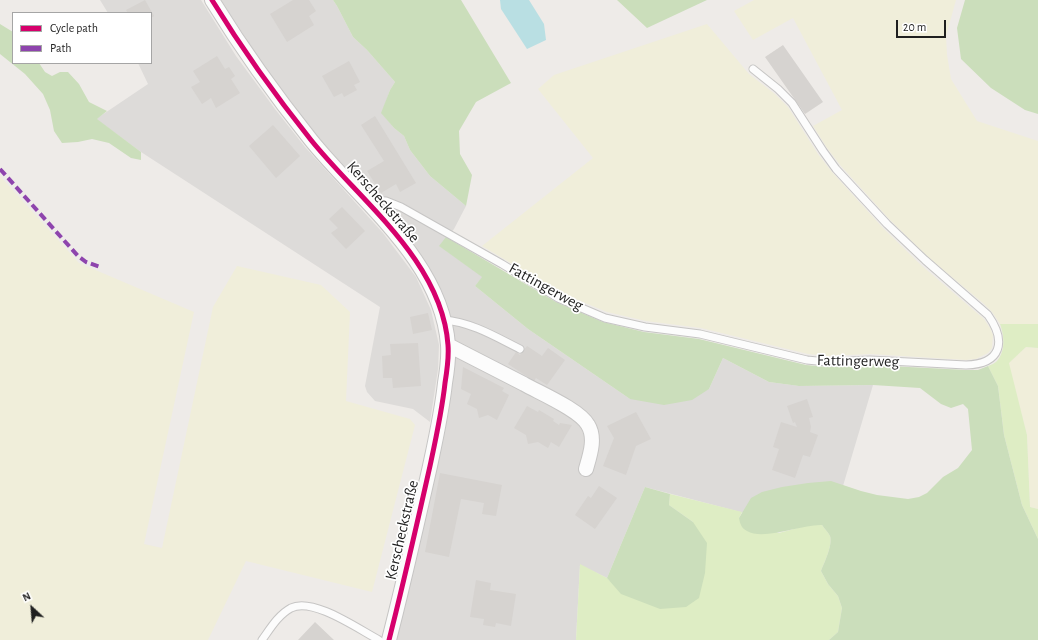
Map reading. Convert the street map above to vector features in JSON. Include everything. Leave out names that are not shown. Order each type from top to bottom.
[{"type":"street","name":"Kerscheckstraße","points":[[212,0],[244,51],[282,104],[312,141],[390,228],[416,261],[431,286],[444,320],[448,345],[447,370],[437,436],[389,640]]},
{"type":"street","points":[[448,345],[568,408],[587,422],[592,441],[591,452],[586,469]]},
{"type":"lane","name":"Fattingerweg","points":[[366,200],[386,201],[401,207],[502,264],[558,298],[605,318],[645,327],[700,334],[807,360],[870,360],[977,365],[993,358],[997,349],[998,334],[996,326],[988,315],[925,260],[887,224],[836,169],[792,103],[778,89],[753,70]]},
{"type":"lane","points":[[444,320],[457,321],[482,330],[520,349]]},
{"type":"lane","points":[[262,640],[283,614],[292,608],[301,605],[319,608],[379,640]]},
{"type":"shaded area","points":[[100,0],[201,0],[236,56],[275,109],[305,147],[383,233],[416,277],[431,310],[439,345],[438,369],[430,422],[413,409],[375,401],[367,392],[365,386],[380,307],[141,152],[96,119],[148,84],[138,64],[152,64],[152,12],[107,12]]},
{"type":"shaded area","points":[[221,0],[333,0],[353,37],[367,50],[395,82],[390,90],[382,113],[394,128],[404,136],[410,150],[430,176],[466,206],[454,229],[440,246],[483,277],[475,286],[528,329],[630,399],[709,389],[723,358],[769,382],[799,386],[873,385],[840,496],[744,513],[645,487],[607,578],[580,565],[576,640],[396,640],[448,416],[454,371],[455,344],[450,318],[437,283],[422,257],[371,195],[317,136],[288,99],[265,68]]},
{"type":"shaded area","points":[[754,0],[956,0],[946,36],[947,55],[951,79],[977,121],[1038,141],[1038,324],[1000,324],[992,312],[984,304],[928,257],[890,220],[840,165],[813,126],[842,110],[793,18],[753,40],[734,11]]},
{"type":"shaded area","points":[[707,24],[749,74],[775,94],[788,107],[818,154],[832,172],[883,228],[921,265],[984,319],[993,335],[992,348],[988,353],[976,359],[966,360],[870,354],[828,356],[808,354],[701,328],[646,321],[607,312],[561,293],[482,246],[593,158],[538,89],[554,75]]},
{"type":"shaded area","points":[[0,176],[79,263],[194,312],[144,544],[162,548],[213,307],[237,266],[321,285],[350,312],[346,401],[410,419],[415,425],[372,592],[246,561],[208,640],[0,640]]},
{"type":"shaded area","points":[[1026,347],[1038,348],[1038,509],[1030,507],[1027,435],[1008,363]]},
{"type":"green space","points":[[333,0],[461,0],[511,83],[476,102],[459,131],[460,154],[472,175],[466,206],[430,176],[410,150],[404,136],[394,128],[381,113],[390,90],[395,82],[367,50],[353,37]]},
{"type":"green space","points":[[617,0],[707,0],[647,28]]},
{"type":"green space","points":[[965,0],[1038,0],[1038,114],[1025,110],[991,88],[961,59],[957,28]]},
{"type":"green space","points":[[0,24],[12,31],[12,64],[0,54]]},
{"type":"green space","points":[[12,64],[40,64],[45,72],[52,76],[60,72],[68,72],[79,84],[89,102],[107,111],[97,119],[141,152],[141,160],[131,158],[109,143],[92,139],[62,143],[54,131],[50,110],[43,94],[25,74]]},
{"type":"green space","points":[[446,237],[556,302],[603,322],[644,332],[699,339],[806,365],[827,367],[870,365],[966,370],[978,370],[988,366],[998,386],[1004,435],[1022,505],[1038,539],[1038,640],[829,640],[838,632],[842,608],[838,596],[828,584],[821,571],[828,554],[831,540],[830,536],[822,525],[814,525],[773,533],[754,534],[745,530],[740,524],[739,518],[751,498],[762,492],[782,487],[831,481],[877,495],[908,499],[919,497],[927,493],[943,477],[958,468],[972,450],[968,409],[963,404],[951,408],[941,404],[920,388],[873,385],[799,386],[769,382],[723,358],[709,389],[692,400],[664,405],[630,399],[528,329],[475,286],[482,277],[439,246]]},
{"type":"green space","points":[[1000,324],[1038,324],[1038,348],[1026,347],[1009,363],[1027,435],[1030,507],[1038,509],[1038,539],[1022,505],[1004,435],[998,386],[988,366],[997,361],[1002,353],[1003,338]]},
{"type":"green space","points":[[645,487],[670,494],[669,505],[693,522],[707,543],[705,573],[699,598],[686,607],[660,609],[621,594],[607,578]]},
{"type":"green space","points":[[670,494],[742,512],[739,518],[779,533],[812,524],[822,525],[830,536],[831,540],[828,554],[821,571],[828,584],[838,596],[842,608],[838,632],[829,640],[576,640],[580,564],[610,581],[693,522],[669,505]]},
{"type":"water","points":[[500,0],[529,0],[544,24],[546,40],[527,49],[501,9]]},
{"type":"building","points":[[145,0],[152,12],[127,12],[126,10]]},
{"type":"building","points":[[293,0],[309,0],[316,11],[309,16],[314,25],[287,42],[270,14]]},
{"type":"building","points":[[783,45],[823,102],[805,114],[765,57]]},
{"type":"building","points":[[217,56],[225,69],[229,67],[235,76],[231,79],[240,93],[216,108],[211,98],[202,104],[191,87],[200,82],[193,71]]},
{"type":"building","points":[[349,61],[360,82],[354,85],[357,90],[344,97],[342,93],[334,97],[322,76]]},
{"type":"building","points":[[375,116],[416,183],[400,192],[396,184],[381,193],[367,171],[384,161],[361,125]]},
{"type":"building","points":[[273,125],[300,156],[276,178],[249,146]]},
{"type":"building","points":[[342,207],[365,231],[346,249],[331,233],[338,228],[329,219]]},
{"type":"building","points":[[428,313],[432,330],[413,334],[410,317]]},
{"type":"building","points":[[418,343],[421,386],[393,388],[392,378],[383,378],[382,356],[391,355],[390,344]]},
{"type":"building","points":[[527,346],[542,356],[548,348],[565,360],[547,385],[536,378],[534,381],[508,364],[516,352],[520,355]]},
{"type":"building","points":[[463,367],[504,388],[502,391],[509,395],[497,420],[488,415],[479,418],[477,409],[467,404],[471,394],[461,389]]},
{"type":"building","points":[[807,399],[813,417],[809,418],[811,427],[810,432],[818,435],[810,457],[803,455],[795,478],[772,470],[779,449],[773,447],[781,422],[797,427],[795,422],[793,423],[787,406]]},
{"type":"building","points":[[527,406],[538,412],[539,410],[554,419],[553,421],[559,425],[560,423],[572,425],[559,447],[551,442],[548,448],[538,442],[528,444],[526,435],[514,428]]},
{"type":"building","points":[[636,412],[651,439],[636,446],[626,475],[603,466],[614,438],[607,426]]},
{"type":"building","points":[[440,473],[502,485],[496,516],[482,514],[484,503],[461,499],[449,557],[425,552]]},
{"type":"building","points":[[599,486],[617,498],[595,529],[575,515],[588,496],[591,498]]},
{"type":"building","points":[[476,580],[491,583],[490,590],[516,594],[511,626],[496,623],[495,627],[483,625],[484,619],[470,617]]},
{"type":"building","points":[[315,622],[334,640],[298,640]]},
{"type":"marked path","points":[[0,169],[78,256],[86,262],[100,267]]},
{"type":"cycle path","points":[[212,0],[247,54],[311,140],[396,234],[415,259],[431,286],[442,315],[448,345],[448,355],[437,435],[389,640]]}]
